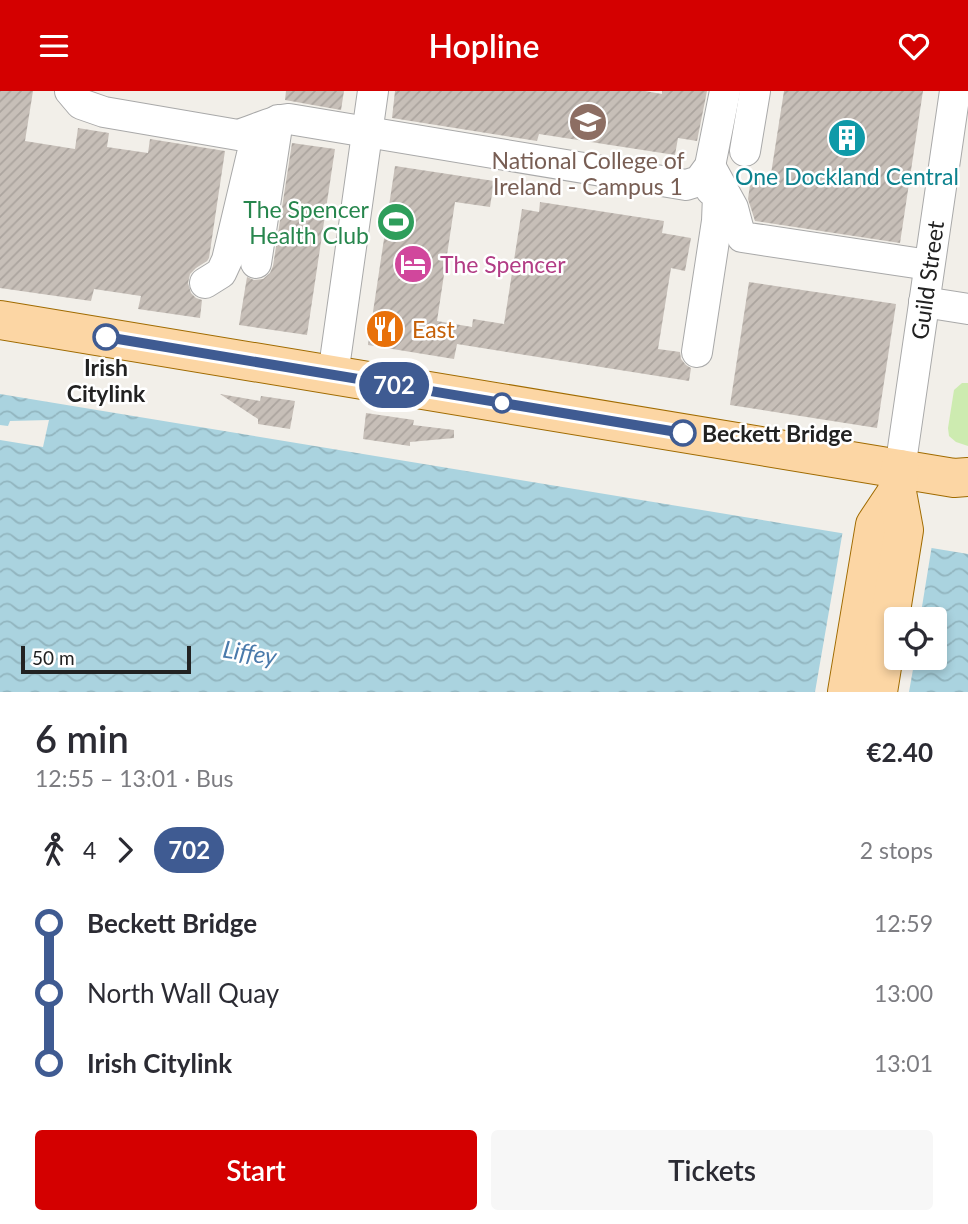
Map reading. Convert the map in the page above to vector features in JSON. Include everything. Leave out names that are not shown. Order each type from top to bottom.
[{"type":"main road","points":[[0,320],[332,375],[898,480],[963,480]]},
{"type":"main road","points":[[847,692],[890,528],[898,480]]},
{"type":"main road","points":[[878,692],[890,528]]},
{"type":"street","points":[[70,91],[81,104],[104,112],[238,135],[289,119],[686,185],[704,173],[725,91]]},
{"type":"street","points":[[332,375],[373,91]]},
{"type":"street","points":[[745,151],[755,91]]},
{"type":"street","name":"Guild Street","points":[[898,480],[955,91]]},
{"type":"street","points":[[256,263],[268,125]]},
{"type":"street","points":[[205,283],[221,273],[228,260],[268,125]]},
{"type":"street","points":[[704,173],[733,208],[742,237],[929,265]]},
{"type":"street","points":[[693,351],[717,221],[718,196],[704,173]]},
{"type":"street","points":[[924,302],[968,309]]},
{"type":"green space","points":[[962,383],[968,383],[968,446],[949,436],[948,428],[954,390]]},
{"type":"water","name":"Liffey","points":[[0,394],[968,554],[968,692],[0,692]]},
{"type":"pier","points":[[49,420],[43,447],[0,440],[0,425],[8,426],[10,421]]},
{"type":"pier","points":[[843,530],[932,545],[922,607],[884,607],[884,670],[913,670],[909,692],[815,692]]},
{"type":"building","points":[[0,91],[33,91],[25,141],[75,149],[78,128],[109,133],[107,147],[148,153],[150,139],[225,151],[209,258],[190,274],[188,283],[191,293],[202,300],[200,318],[138,309],[141,296],[94,289],[91,301],[0,288]]},
{"type":"building","points":[[286,91],[344,91],[341,110],[285,100]]},
{"type":"building","name":"National College of Ireland - Campus 1","points":[[395,91],[645,91],[662,94],[662,91],[707,91],[697,141],[678,138],[675,155],[539,134],[537,141],[392,118]]},
{"type":"building","name":"One Dockland Central","points":[[784,91],[923,91],[900,243],[755,221],[748,199],[751,178],[770,180]]},
{"type":"building","points":[[292,143],[335,149],[307,335],[239,325],[247,277],[254,280],[263,279],[273,266]]},
{"type":"building","points":[[395,166],[494,181],[490,207],[455,202],[437,321],[472,327],[473,319],[504,324],[522,209],[539,212],[540,202],[664,221],[662,233],[691,238],[685,271],[671,268],[658,349],[680,352],[681,359],[691,368],[689,381],[457,344],[454,359],[368,345]]},
{"type":"building","points":[[749,282],[896,304],[877,428],[730,405]]},
{"type":"building","points":[[220,394],[260,401],[261,396],[295,401],[290,429],[258,424],[258,419]]},
{"type":"building","points":[[366,413],[414,420],[413,425],[454,430],[454,438],[410,442],[410,446],[363,439]]},
{"type":"bus line","name":"702","points":[[106,337],[683,433]]},
{"type":"place","name":"National College of Ireland - Campus 1","points":[[588,122]]},
{"type":"place","name":"One Dockland Central","points":[[847,138]]},
{"type":"place","name":"The Spencer Health Club","points":[[396,222]]},
{"type":"place","name":"The Spencer","points":[[413,264]]},
{"type":"place","name":"East","points":[[385,329]]},
{"type":"place","name":"Irish Citylink","points":[[106,337]]},
{"type":"place","name":"Beckett Bridge","points":[[683,433]]}]
